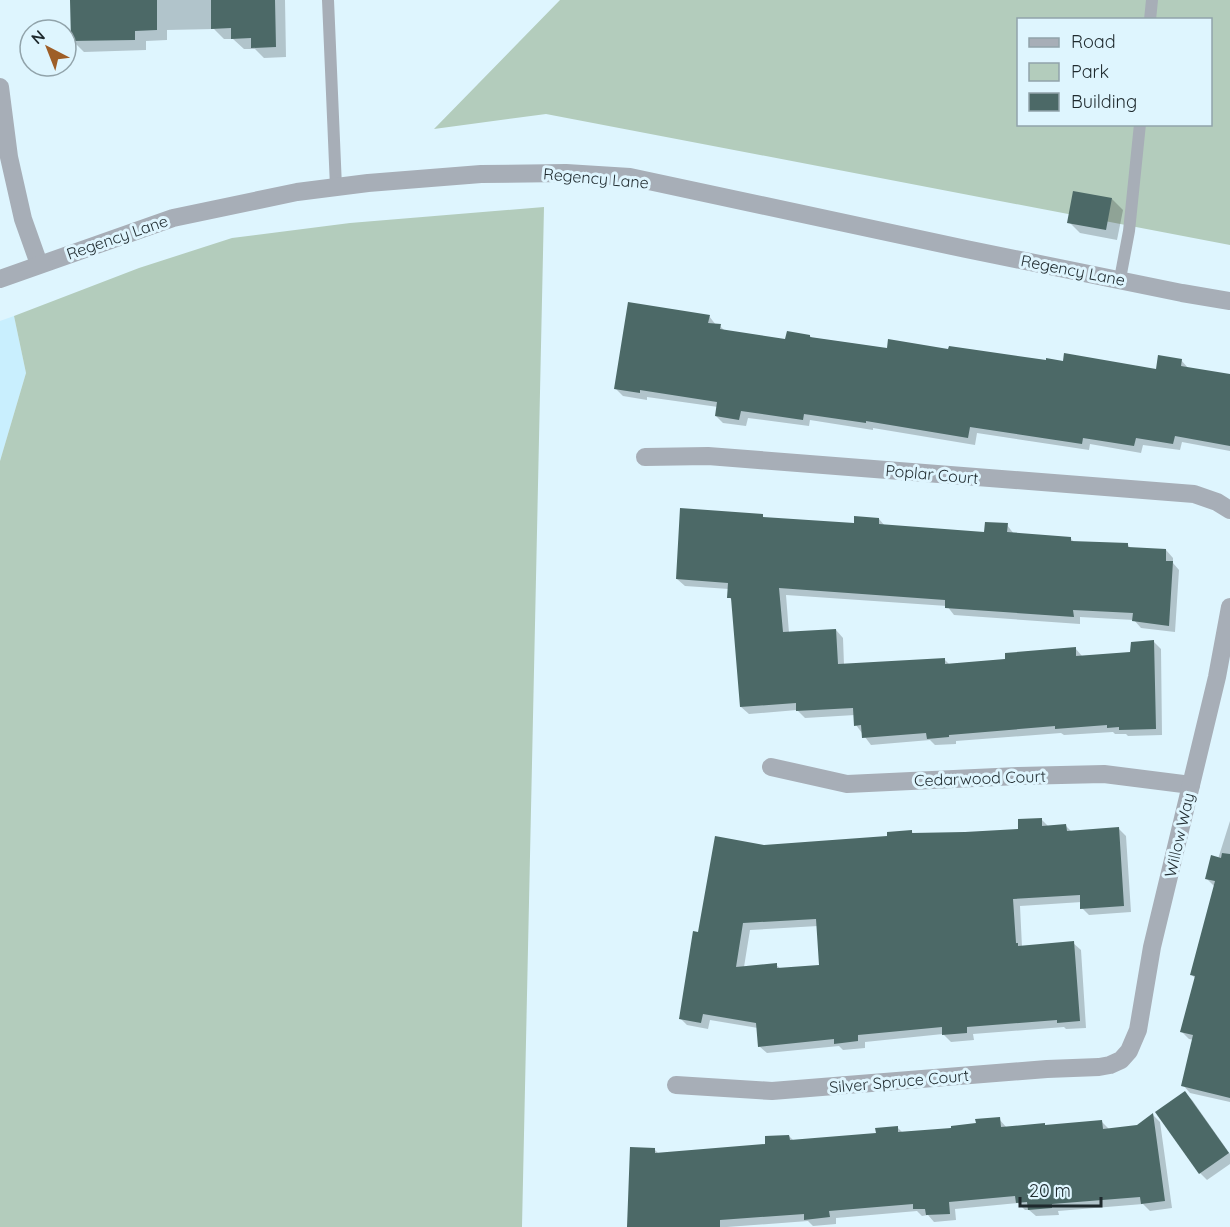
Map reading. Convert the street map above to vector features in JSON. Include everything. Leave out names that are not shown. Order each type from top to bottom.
[{"type":"street","points":[[0,87],[9,157],[23,219],[39,264]]},
{"type":"street","name":"Regency Lane","points":[[0,279],[173,218],[297,192],[481,174],[566,172],[630,177],[1182,293],[1230,301]]},
{"type":"street","name":"Poplar Court","points":[[645,457],[708,456],[1194,494],[1224,506]]},
{"type":"street","name":"Willow Way","points":[[1121,1060],[1129,1051],[1138,1030],[1152,947],[1191,785],[1223,678],[1230,607]]},
{"type":"street","name":"Cedarwood Court","points":[[771,767],[847,784],[1104,774],[1191,785]]},
{"type":"street","name":"Silver Spruce Court","points":[[676,1085],[772,1091],[1047,1069],[1099,1067],[1121,1060]]},
{"type":"lane","points":[[328,0],[336,187]]},
{"type":"lane","points":[[1150,18],[1152,0]]},
{"type":"lane","points":[[1120,279],[1129,231],[1140,126]]},
{"type":"shaded area","points":[[14,316],[26,373],[0,461],[0,321]]},
{"type":"green space","points":[[560,0],[1230,0],[1230,245],[546,114],[434,129]]},
{"type":"green space","points":[[544,207],[522,1227],[0,1227],[0,461],[26,373],[14,316],[139,268],[232,238],[350,223]]},
{"type":"building","points":[[70,0],[157,0],[157,30],[135,31],[135,40],[78,41],[78,18],[70,18]]},
{"type":"building","points":[[211,0],[275,0],[276,47],[251,48],[251,38],[231,39],[231,28],[211,29]]},
{"type":"building","points":[[1073,191],[1112,198],[1106,230],[1067,223]]},
{"type":"building","points":[[628,302],[710,315],[708,323],[721,324],[720,329],[785,339],[787,331],[810,335],[810,337],[887,348],[888,339],[948,349],[949,346],[1046,360],[1046,358],[1063,361],[1064,353],[1156,369],[1158,355],[1182,359],[1181,366],[1230,374],[1230,446],[1175,436],[1173,444],[1136,438],[1134,446],[1083,438],[1082,444],[970,427],[968,438],[866,421],[866,423],[804,414],[803,420],[741,411],[739,420],[715,416],[717,402],[640,390],[640,393],[614,389]]},
{"type":"building","points":[[680,508],[763,514],[763,517],[854,523],[854,516],[879,518],[879,524],[984,532],[985,522],[1008,523],[1007,532],[1071,537],[1071,541],[1128,543],[1128,547],[1166,549],[1166,561],[1173,561],[1169,626],[1132,621],[1133,613],[1073,610],[1074,617],[945,608],[945,600],[779,588],[783,632],[836,629],[838,664],[945,658],[945,664],[1005,659],[1005,653],[1076,647],[1076,656],[1130,652],[1131,642],[1154,640],[1156,729],[1119,730],[1119,727],[1107,728],[1107,725],[1055,729],[1055,726],[927,739],[926,733],[862,738],[861,725],[854,726],[853,708],[796,711],[796,703],[740,707],[731,598],[727,598],[728,583],[676,579]]},
{"type":"building","points":[[1042,818],[1042,826],[1066,824],[1067,831],[1119,827],[1124,906],[1080,909],[1080,895],[1013,899],[1018,946],[1074,941],[1080,1021],[1057,1023],[1057,1020],[967,1027],[967,1033],[942,1035],[942,1027],[858,1035],[858,1041],[834,1044],[834,1039],[758,1047],[756,1023],[703,1014],[701,1023],[679,1019],[693,931],[698,932],[715,836],[764,845],[887,836],[887,832],[912,830],[912,833],[1018,829],[1018,819]],"holes":[[[816,919],[819,965],[777,968],[777,963],[736,967],[743,923]]]},
{"type":"building","points":[[1222,853],[1230,854],[1230,1098],[1181,1086],[1193,1035],[1180,1032],[1195,976],[1190,975],[1215,881],[1205,879],[1211,855],[1221,858]]},
{"type":"building","points":[[1185,1091],[1229,1153],[1199,1174],[1155,1112]]},
{"type":"building","points":[[1153,1113],[1165,1201],[1141,1204],[1140,1197],[1052,1204],[1052,1208],[1028,1210],[1027,1202],[1016,1203],[1015,1196],[949,1202],[950,1214],[926,1215],[925,1209],[913,1209],[913,1204],[829,1211],[830,1217],[804,1220],[804,1214],[720,1220],[720,1227],[627,1227],[630,1147],[655,1148],[655,1153],[765,1144],[765,1136],[789,1135],[790,1140],[876,1133],[875,1128],[898,1126],[898,1132],[951,1128],[951,1126],[976,1123],[975,1119],[1000,1117],[1001,1127],[1102,1120],[1103,1129],[1137,1125]]}]
